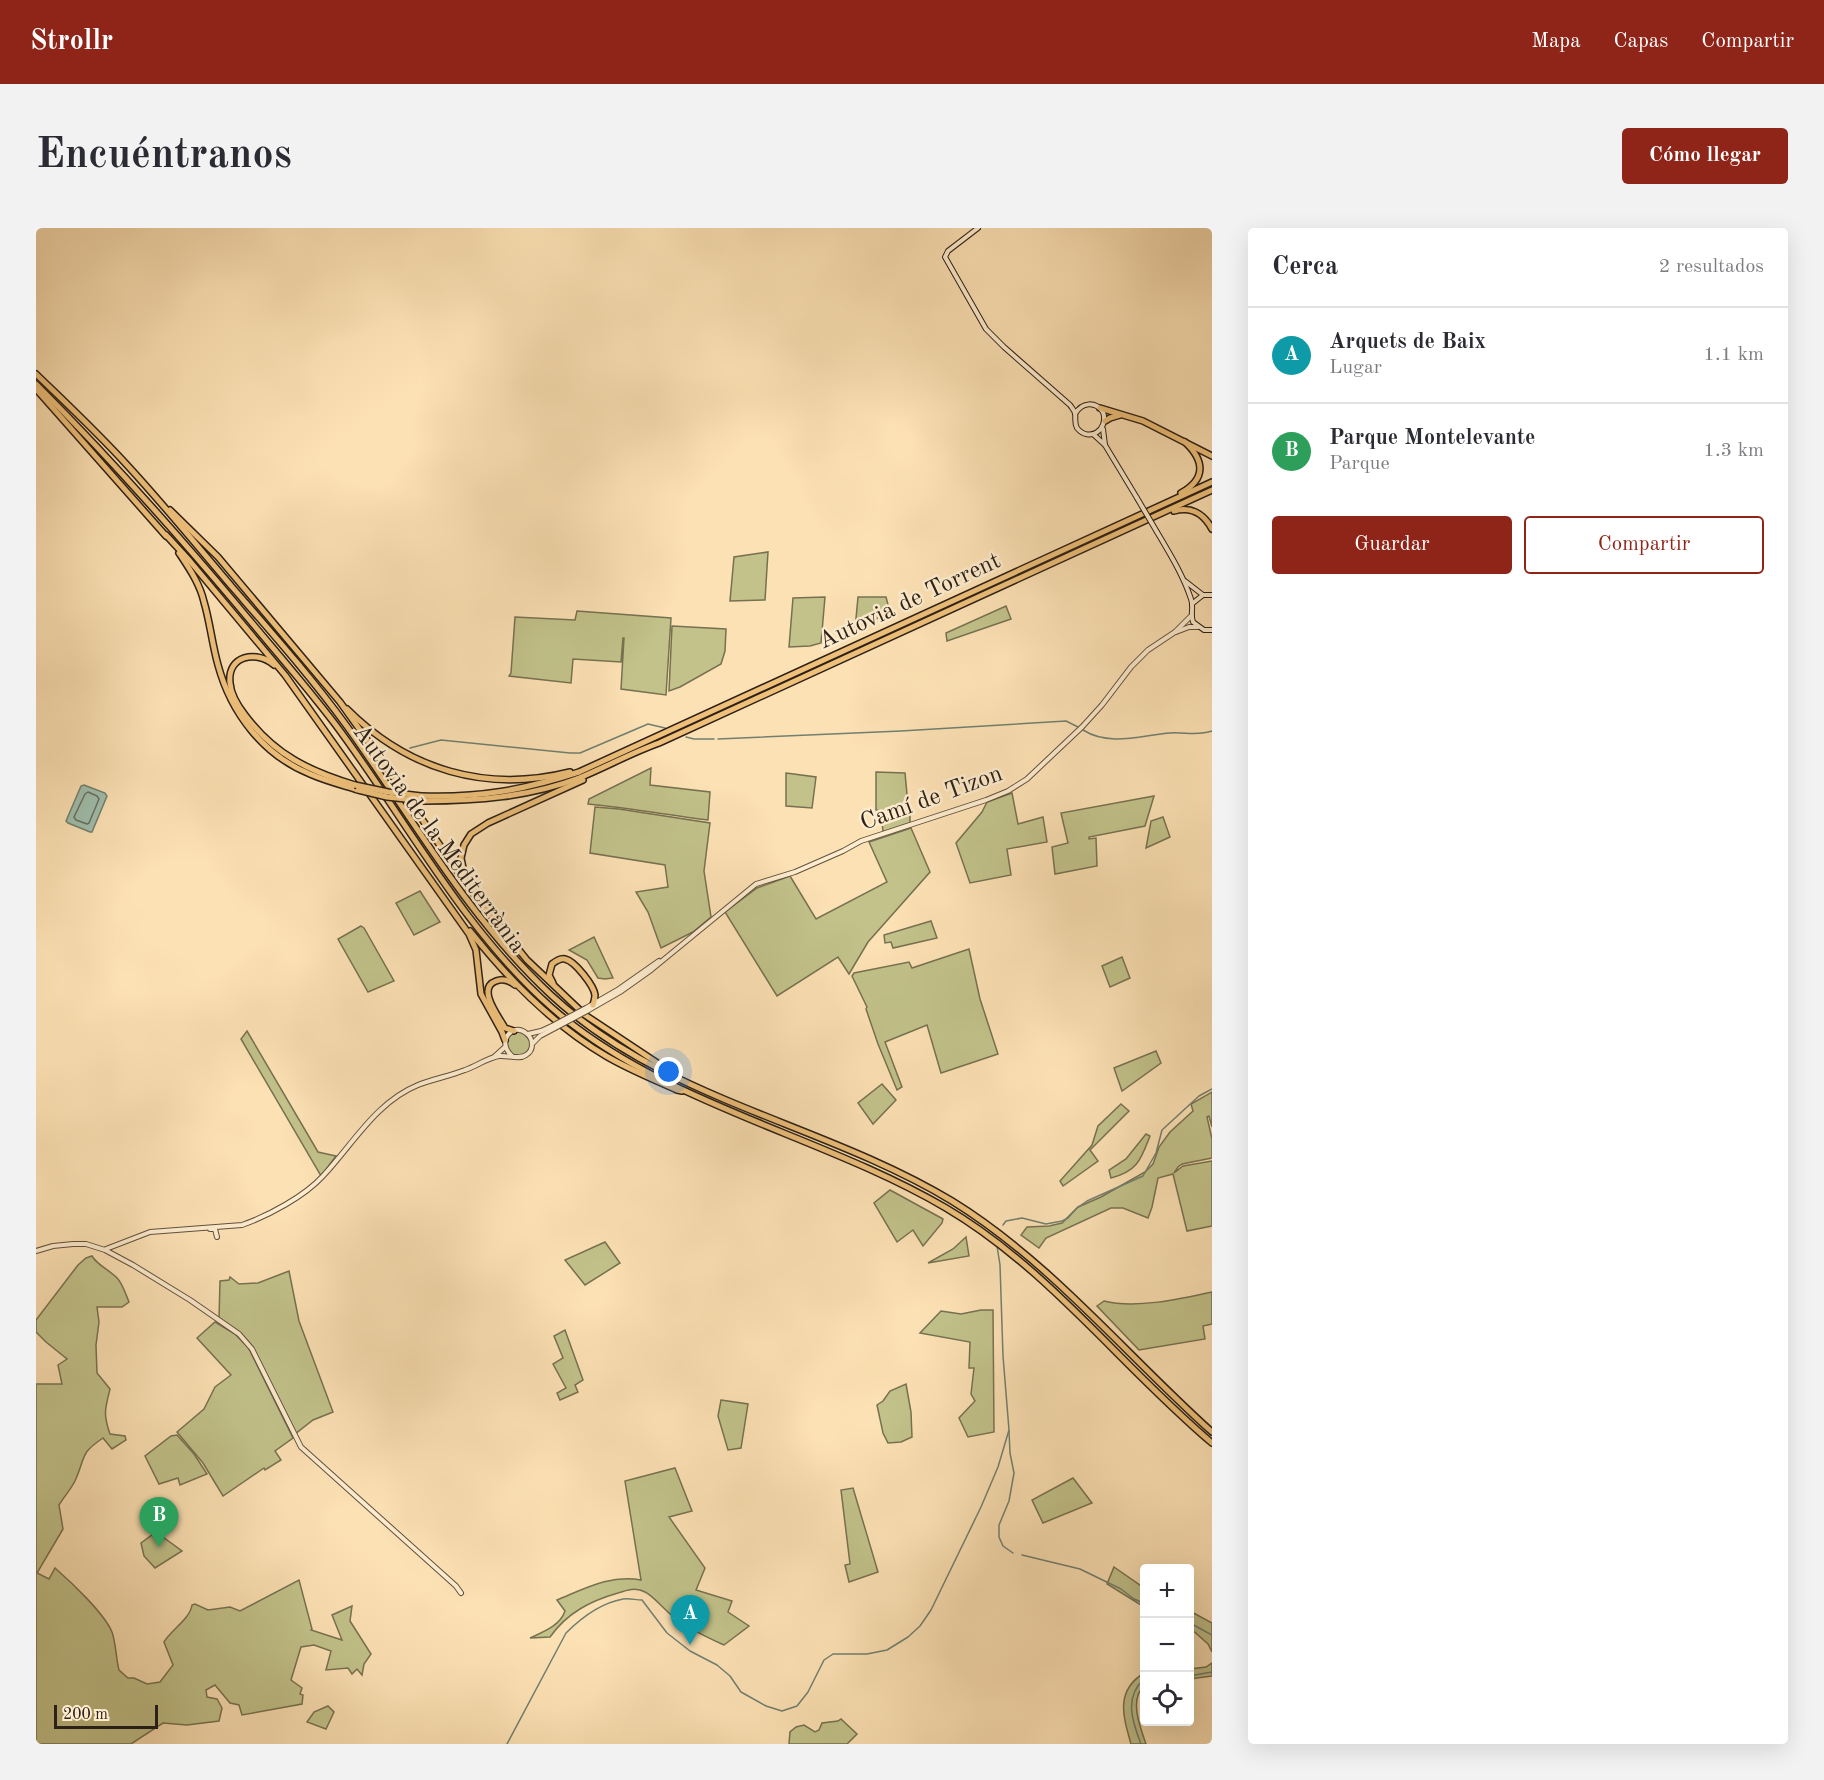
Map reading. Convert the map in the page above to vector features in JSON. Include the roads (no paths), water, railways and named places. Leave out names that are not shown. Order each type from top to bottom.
[{"type":"highway","name":"Autovia de la Mediterrània","points":[[36,374],[105,441],[166,508],[279,642],[334,710],[494,935],[552,996],[577,1018],[639,1059],[709,1093],[870,1159],[967,1211],[1026,1256],[1062,1288],[1212,1432]]},
{"type":"highway","name":"Autovia de la Mediterrània","points":[[36,384],[98,446],[170,526],[301,681],[371,776],[452,895],[487,940],[518,975],[570,1023],[625,1059],[685,1091],[867,1167],[961,1218],[1021,1263],[1173,1409],[1212,1443]]},
{"type":"highway","points":[[36,389],[248,629],[342,753],[469,934],[476,951],[482,994],[505,1043]]},
{"type":"highway","points":[[1101,408],[1143,421],[1212,456]]},
{"type":"highway","points":[[1104,424],[1115,416],[1124,414]]},
{"type":"highway","points":[[1010,574],[1192,486],[1199,476],[1200,464],[1194,451],[1185,442]]},
{"type":"highway","name":"Autovia de Torrent","points":[[622,752],[1212,482]]},
{"type":"highway","name":"Autovia de Torrent","points":[[659,743],[1212,490]]},
{"type":"highway","points":[[166,508],[173,512],[218,557],[340,702],[473,892],[516,947],[558,992],[597,1024],[665,1068],[670,1074]]},
{"type":"highway","points":[[1087,547],[1178,509],[1189,509],[1199,513],[1212,529]]},
{"type":"highway","points":[[166,535],[192,573],[204,599],[217,664],[235,709],[251,731],[270,749],[308,773],[387,796],[483,800],[544,789],[586,775],[659,743]]},
{"type":"highway","points":[[287,680],[267,659],[256,656],[245,657],[236,663],[229,681],[238,706],[254,728],[271,745],[309,769],[357,787]]},
{"type":"highway","points":[[340,702],[373,733],[395,748],[440,769],[469,776],[508,780],[543,777],[575,770],[622,752]]},
{"type":"highway","points":[[473,892],[462,872],[461,858],[467,840],[478,829],[651,749],[659,743]]},
{"type":"highway","points":[[423,798],[509,791],[579,772],[622,752]]},
{"type":"highway","points":[[448,905],[522,991]]},
{"type":"highway","points":[[558,992],[550,980],[549,971],[555,961],[563,959],[573,963],[593,990],[595,998],[592,1005]]},
{"type":"highway","points":[[514,1031],[505,1028],[488,999],[491,984],[497,980],[504,979],[512,982],[579,1038],[603,1054],[677,1090],[685,1091]]},
{"type":"street","points":[[978,228],[948,250],[945,256],[986,329],[1070,405],[1075,414],[1075,424],[1078,429],[1087,434],[1093,434],[1104,424]]},
{"type":"street","points":[[1070,405],[1092,404],[1101,408],[1105,416],[1105,445]]},
{"type":"street","points":[[1075,414],[1081,406]]},
{"type":"street","points":[[1093,434],[1105,445],[1185,581],[1193,604],[1191,616],[1198,627],[1212,630]]},
{"type":"street","points":[[1185,581],[1203,596]]},
{"type":"street","points":[[1193,604],[1198,598],[1212,595]]},
{"type":"street","name":"Camí de Tizon","points":[[532,1043],[553,1027],[620,992],[651,970],[756,884],[795,872],[861,841],[1008,791],[1027,779],[1082,727],[1131,667],[1148,650],[1175,632],[1191,616]]},
{"type":"street","name":"Camí de Tizon","points":[[1175,632],[1189,627],[1198,627]]},
{"type":"street","name":"Camí de Tizon","points":[[587,1010],[698,932]]},
{"type":"street","name":"Camí de Tizon","points":[[528,1034],[553,1027]]},
{"type":"street","points":[[105,1250],[150,1232],[242,1225],[292,1201],[322,1178],[378,1112],[406,1091],[465,1070],[493,1057],[521,1058],[532,1048],[528,1034],[521,1030],[508,1034],[505,1043],[493,1057]]},
{"type":"street","points":[[505,1043],[507,1051],[512,1056]]},
{"type":"street","points":[[204,1228],[215,1229],[217,1237]]},
{"type":"street","points":[[36,1251],[61,1245],[80,1244],[105,1250],[190,1300],[239,1334],[252,1349],[301,1447],[461,1593]]},
{"type":"water","points":[[81,786],[105,793],[107,796],[92,832],[66,821]]},
{"type":"waterway","points":[[718,739],[1066,721],[1078,727]]},
{"type":"waterway","points":[[410,748],[441,740],[580,753],[648,724],[665,728]]},
{"type":"waterway","points":[[1083,730],[1093,735],[1115,739],[1212,731]]},
{"type":"waterway","points":[[686,737],[714,739]]},
{"type":"waterway","points":[[1003,1225],[1006,1221],[1022,1218],[1046,1224],[1062,1221],[1087,1201],[1143,1176],[1156,1153],[1162,1130],[1199,1096],[1212,1089]]},
{"type":"waterway","points":[[507,1744],[566,1633],[592,1612],[615,1601],[642,1600],[667,1633],[690,1651],[717,1665],[730,1676],[741,1692],[766,1706],[782,1711],[797,1706],[808,1692],[824,1660],[833,1654],[867,1654],[887,1650],[908,1637],[920,1626],[931,1610],[981,1507],[998,1467],[1009,1430],[997,1246]]},
{"type":"waterway","points":[[1009,1431],[1014,1473],[1009,1501],[999,1525],[999,1537],[1003,1546],[1013,1553]]},
{"type":"waterway","points":[[1022,1555],[1080,1569],[1121,1589],[1140,1601]]},
{"type":"waterway","points":[[1194,1625],[1212,1635]]},
{"type":"waterway","points":[[1194,1675],[1212,1672]]},
{"type":"waterway","points":[[1140,1684],[1134,1694],[1132,1710],[1141,1744]]},
{"type":"place","name":"Parque Montelevante","points":[[159,1547]]},
{"type":"place","name":"Arquets de Baix","points":[[690,1645]]}]
